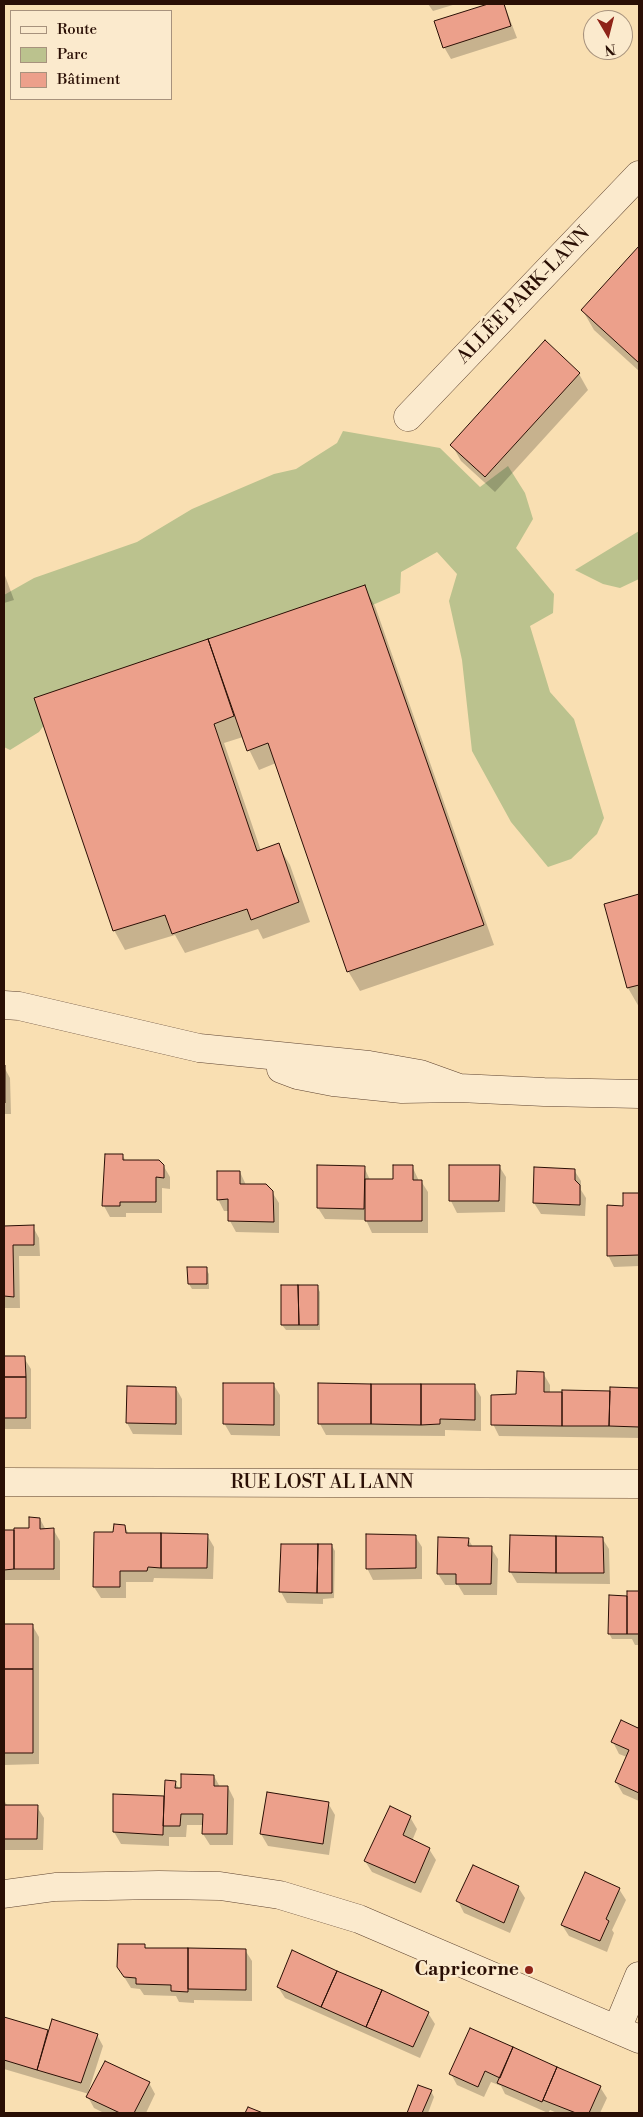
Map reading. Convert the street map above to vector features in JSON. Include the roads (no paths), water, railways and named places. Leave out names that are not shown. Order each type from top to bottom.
[{"type":"street","name":"ALLÉE PARK-LANN","points":[[408,417],[639,176]]},
{"type":"street","points":[[9,1003],[199,1048],[241,1054],[279,1055],[369,1065],[420,1074],[459,1088],[639,1094]]},
{"type":"street","name":"RUE LOST AL LANN","points":[[4,1482],[639,1484]]},
{"type":"street","points":[[4,1894],[55,1887],[159,1885],[220,1886],[280,1895],[359,1919],[628,2034],[639,1976]]},
{"type":"place","name":"Capricorne","points":[[529,1970]]}]
